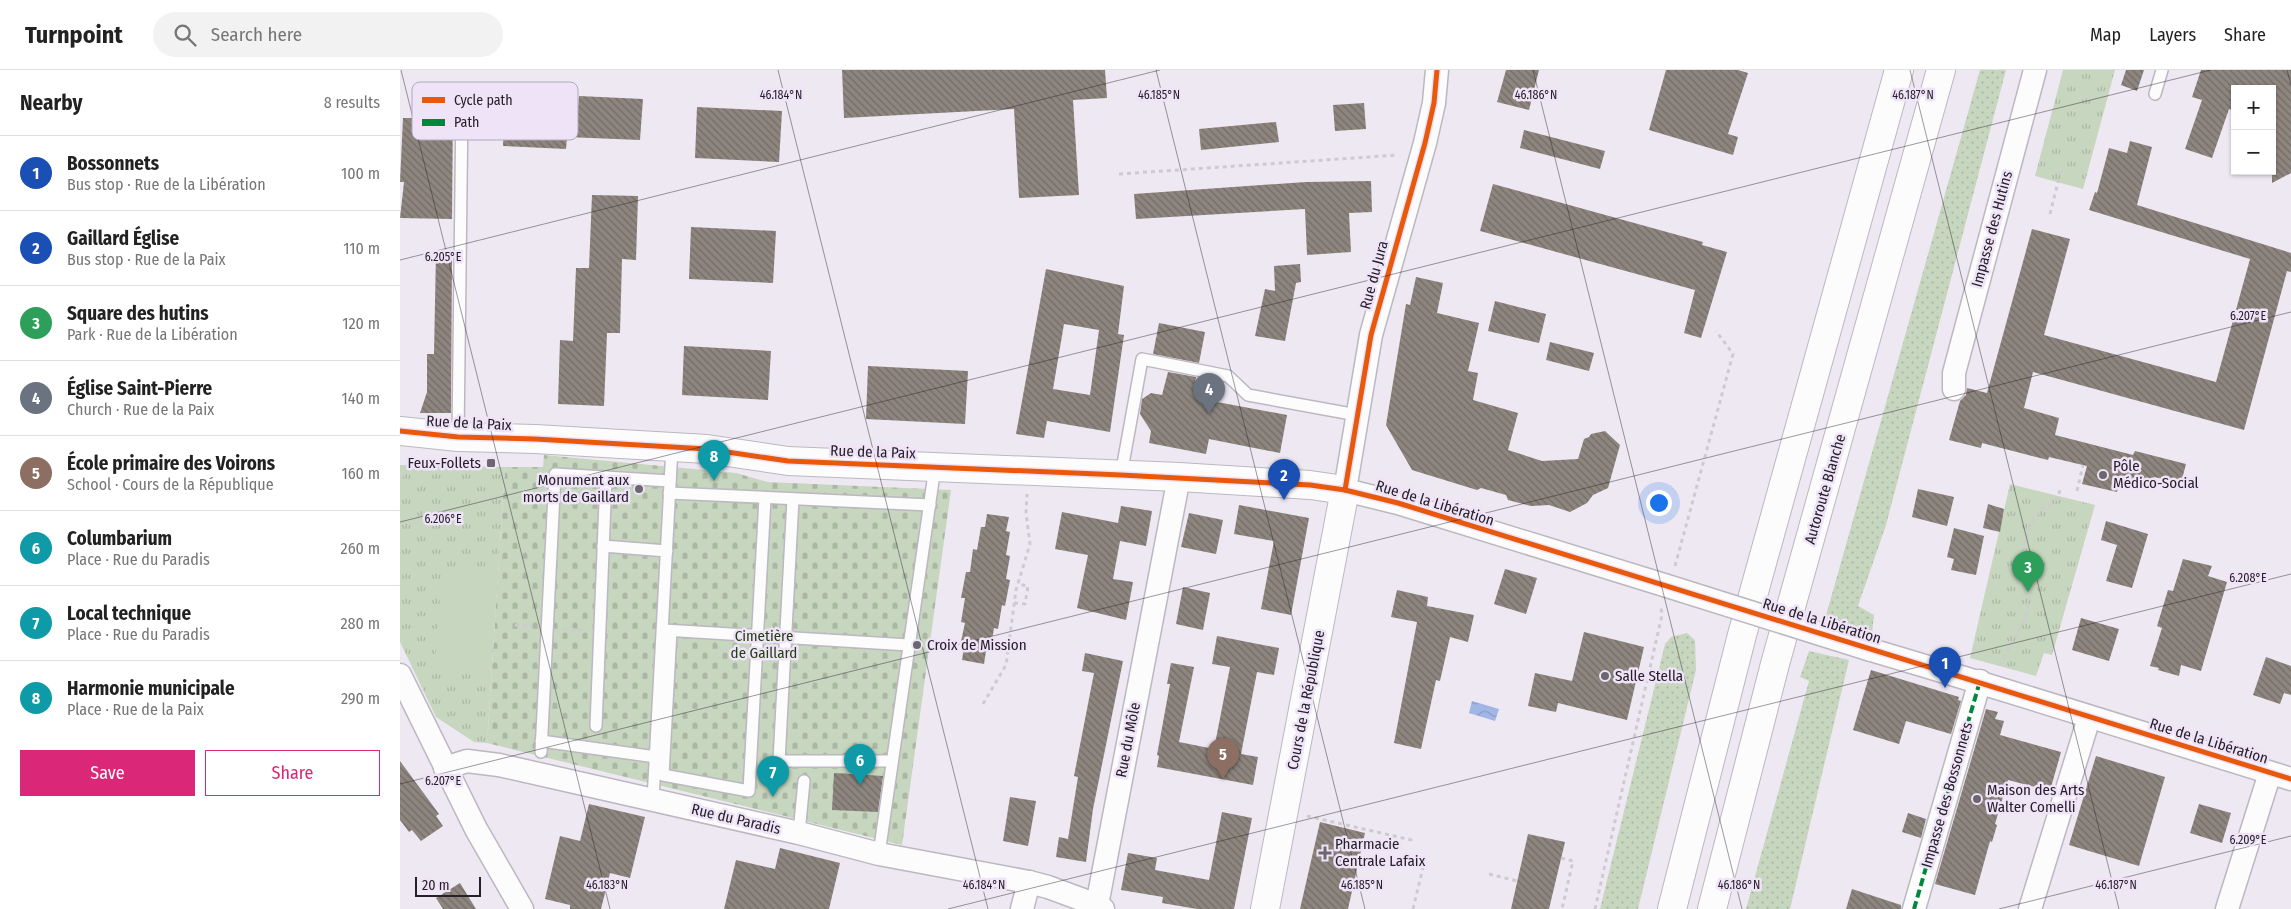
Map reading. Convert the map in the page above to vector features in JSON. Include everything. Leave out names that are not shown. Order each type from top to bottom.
[{"type":"main road","points":[[1672,909],[1765,551],[1899,70]]},
{"type":"main road","name":"Autoroute Blanche","points":[[1712,909],[1775,664],[1941,70]]},
{"type":"main road","name":"Rue de la Paix","points":[[400,431],[458,437],[535,439],[718,450],[788,460],[1310,485],[1345,490]]},
{"type":"main road","name":"Rue de la Paix","points":[[400,451],[458,437]]},
{"type":"main road","name":"Cours de la République","points":[[1265,909],[1345,490]]},
{"type":"street","name":"Rue du Jura","points":[[1345,490],[1371,335],[1434,103],[1438,70]]},
{"type":"street","name":"Impasse des Hutins","points":[[1954,389],[1954,373],[2035,70]]},
{"type":"street","name":"Rue du Môle","points":[[1029,882],[1048,887],[1100,907],[1179,478]]},
{"type":"street","name":"Rue de la Libération","points":[[1345,490],[1398,503],[1870,650],[1988,684],[2089,718],[2285,775]]},
{"type":"street","points":[[400,675],[476,829],[522,909]]},
{"type":"street","name":"Impasse des Bossonnets","points":[[1914,909],[1988,684]]},
{"type":"street","points":[[2030,909],[2089,718]]},
{"type":"street","name":"Rue du Paradis","points":[[445,768],[467,761],[480,761],[799,833],[879,854],[925,861],[1029,882]]},
{"type":"street","points":[[2227,909],[2285,775]]},
{"type":"street","points":[[1022,909],[1029,882]]},
{"type":"lane","points":[[2154,94],[2162,70]]},
{"type":"lane","points":[[458,437],[462,140]]},
{"type":"lane","points":[[1121,475],[1142,359],[1228,376],[1248,394],[1357,415]]},
{"type":"lane","points":[[672,447],[666,551],[663,775],[749,791],[765,498]]},
{"type":"lane","points":[[879,854],[935,467]]},
{"type":"lane","points":[[656,757],[541,747],[555,474],[670,481]]},
{"type":"lane","points":[[596,726],[606,477]]},
{"type":"lane","points":[[670,493],[930,505]]},
{"type":"lane","points":[[793,499],[779,761],[892,762]]},
{"type":"lane","points":[[603,546],[666,551]]},
{"type":"lane","points":[[666,631],[909,645]]},
{"type":"lane","points":[[653,800],[666,631]]},
{"type":"lane","points":[[799,833],[804,781]]},
{"type":"path","points":[[1119,174],[1407,154],[1405,166],[1417,169]]},
{"type":"path","points":[[2050,214],[2062,170]]},
{"type":"path","points":[[1595,909],[1662,615],[1657,599],[1666,566],[1674,569],[1733,354],[1716,331]]},
{"type":"path","points":[[2077,491],[2083,465]]},
{"type":"path","points":[[983,704],[1006,665],[1014,603],[1030,544],[1026,513],[1029,471]]},
{"type":"path","points":[[2159,486],[2161,478]]},
{"type":"path","points":[[1988,684],[2004,654],[2019,633],[2028,608],[2028,575],[2024,554],[2028,530],[2038,512],[2056,502],[2061,487]]},
{"type":"path","points":[[1014,603],[1025,604],[1028,586],[1018,584]]},
{"type":"path","points":[[1285,810],[1416,841]]},
{"type":"path","points":[[1561,858],[1573,861],[1562,909]]},
{"type":"path","points":[[1413,909],[1425,859]]},
{"type":"path","points":[[1489,874],[1517,881]]},
{"type":"green space","points":[[1980,70],[2006,70],[1886,525],[1858,606],[1874,615],[1872,634],[1825,619]]},
{"type":"green space","points":[[2063,70],[2115,70],[2083,189],[2035,176]]},
{"type":"green space","name":"Cimetière de Gaillard","points":[[544,455],[736,473],[768,482],[951,490],[902,845],[487,743],[505,467],[543,467]]},
{"type":"green space","points":[[400,465],[505,467],[487,743],[474,742],[436,717],[400,642]]},
{"type":"green space","points":[[2010,484],[2095,505],[2052,655],[2044,653],[2036,676],[1970,658]]},
{"type":"green space","points":[[442,569],[498,573],[491,671],[435,667]]},
{"type":"green space","points":[[1687,633],[1695,640],[1696,670],[1638,909],[1600,909],[1665,644],[1671,637]]},
{"type":"green space","points":[[1809,651],[1849,660],[1790,909],[1746,909],[1809,681],[1800,677]]},
{"type":"water","points":[[1472,701],[1499,709],[1495,721],[1469,713]]},
{"type":"building","points":[[842,70],[1105,70],[1107,98],[1073,100],[1079,195],[1019,198],[1014,109],[844,118]]},
{"type":"building","points":[[1506,70],[1539,70],[1529,110],[1497,102]]},
{"type":"building","points":[[1666,70],[1738,70],[1748,73],[1728,134],[1738,137],[1733,155],[1649,130]]},
{"type":"building","points":[[2126,70],[2144,70],[2137,91],[2121,85]]},
{"type":"building","points":[[2201,70],[2291,70],[2291,173],[2272,183],[2272,175],[2276,175],[2276,85],[2231,85],[2231,110],[2229,109],[2212,158],[2185,149],[2202,100],[2192,97]]},
{"type":"building","points":[[579,96],[643,99],[640,140],[578,137]]},
{"type":"building","points":[[1364,103],[1366,129],[1335,131],[1333,105]]},
{"type":"building","points":[[697,107],[782,111],[779,162],[695,158]]},
{"type":"building","points":[[403,118],[412,118],[412,140],[453,140],[452,219],[400,218],[404,182],[400,182]]},
{"type":"building","points":[[1276,122],[1279,142],[1201,150],[1199,129]]},
{"type":"building","points":[[1524,130],[1605,151],[1600,169],[1520,148]]},
{"type":"building","points":[[503,140],[567,140],[566,149],[503,146]]},
{"type":"building","points":[[2130,141],[2152,147],[2137,205],[2291,253],[2291,272],[2287,271],[2244,430],[2033,372],[2024,408],[2059,418],[2055,435],[2133,455],[2135,451],[2186,464],[2181,483],[2154,477],[2152,486],[2120,477],[2117,492],[2082,484],[2087,466],[2049,457],[2048,460],[1982,443],[1981,448],[1949,440],[1960,401],[1966,395],[1967,388],[1987,393],[2032,229],[2070,239],[2044,335],[2216,382],[2250,259],[2089,210],[2095,192],[2097,193],[2109,148],[2127,153]]},
{"type":"building","points":[[1371,181],[1372,212],[1349,213],[1351,252],[1307,255],[1305,209],[1136,219],[1134,194],[1306,182]]},
{"type":"building","points":[[1493,184],[1703,242],[1702,245],[1727,252],[1701,338],[1684,333],[1695,290],[1480,231]]},
{"type":"building","points":[[592,195],[638,196],[636,260],[622,259],[620,333],[607,333],[604,406],[558,404],[560,340],[573,341],[576,268],[589,268]]},
{"type":"building","points":[[691,227],[776,231],[773,283],[689,279]]},
{"type":"building","points":[[436,253],[452,254],[451,413],[420,413],[427,392],[427,354],[434,354]]},
{"type":"building","points":[[1300,264],[1301,282],[1296,283],[1285,341],[1255,336],[1265,289],[1275,291],[1274,266]]},
{"type":"building","points":[[1046,269],[1124,286],[1118,334],[1124,335],[1110,432],[1047,421],[1044,438],[1016,434]],"holes":[[[1064,324],[1099,330],[1090,395],[1053,389]]]},
{"type":"building","points":[[1416,277],[1443,283],[1437,313],[1479,323],[1468,371],[1478,373],[1473,400],[1518,413],[1508,450],[1542,461],[1578,459],[1584,439],[1591,434],[1605,431],[1620,445],[1608,488],[1593,495],[1587,503],[1570,512],[1549,505],[1531,506],[1508,500],[1506,495],[1481,488],[1477,490],[1412,470],[1386,425],[1406,304],[1410,305]]},
{"type":"building","points":[[1495,301],[1546,314],[1539,343],[1488,331]]},
{"type":"building","points":[[1159,323],[1205,332],[1199,363],[1153,354]]},
{"type":"building","points":[[1550,342],[1594,353],[1589,371],[1546,360]]},
{"type":"building","points":[[684,346],[771,351],[768,400],[682,395]]},
{"type":"building","points":[[868,366],[968,371],[965,424],[866,419]]},
{"type":"building","points":[[1168,372],[1196,377],[1195,382],[1220,387],[1217,402],[1287,415],[1280,453],[1209,439],[1206,454],[1149,443],[1151,431],[1140,414],[1142,399],[1151,393],[1162,395]]},
{"type":"building","points":[[1918,489],[1954,497],[1947,526],[1912,517]]},
{"type":"building","points":[[1988,504],[2004,509],[2000,532],[1983,528]]},
{"type":"building","points":[[1239,505],[1309,518],[1291,615],[1261,609],[1274,541],[1234,534]]},
{"type":"building","points":[[1121,506],[1152,511],[1146,546],[1120,541],[1113,579],[1133,582],[1126,620],[1077,608],[1088,555],[1055,549],[1062,512],[1118,523]]},
{"type":"building","points":[[1189,513],[1223,520],[1216,554],[1181,547]]},
{"type":"building","points":[[987,514],[1009,517],[1006,531],[1010,532],[1006,555],[1010,556],[1006,579],[1010,580],[1005,606],[1002,605],[998,629],[994,628],[990,652],[986,651],[984,664],[962,660],[964,647],[960,646],[965,623],[961,622],[965,598],[961,598],[966,572],[970,572],[973,549],[977,550],[981,527],[985,527]]},
{"type":"building","points":[[2106,521],[2148,534],[2132,588],[2106,581],[2117,545],[2101,540]]},
{"type":"building","points":[[1954,528],[1984,536],[1976,575],[1951,570],[1954,559],[1947,557]]},
{"type":"building","points":[[2183,559],[2212,566],[2208,576],[2227,582],[2201,671],[2181,665],[2179,676],[2150,666],[2162,628],[2157,626],[2168,590],[2173,591]]},
{"type":"building","points":[[1505,569],[1537,578],[1526,614],[1494,604]]},
{"type":"building","points":[[1183,587],[1210,593],[1203,630],[1176,624]]},
{"type":"building","points":[[1397,590],[1428,597],[1427,606],[1474,615],[1468,642],[1450,637],[1440,681],[1436,680],[1421,749],[1394,743],[1417,622],[1391,617]]},
{"type":"building","points":[[2081,618],[2119,629],[2109,661],[2072,650]]},
{"type":"building","name":"Salle Stella","points":[[1584,632],[1644,647],[1627,720],[1558,703],[1556,712],[1528,706],[1535,673],[1572,681]]},
{"type":"building","points":[[1217,636],[1279,648],[1274,675],[1257,672],[1241,754],[1258,757],[1253,785],[1157,767],[1159,756],[1157,755],[1170,684],[1167,684],[1171,663],[1194,667],[1179,742],[1214,749],[1230,667],[1212,664]]},
{"type":"building","points":[[1085,653],[1123,661],[1093,809],[1086,862],[1056,857],[1059,837],[1068,839],[1078,777],[1074,776],[1094,673],[1082,671]]},
{"type":"building","points":[[2266,657],[2291,666],[2291,695],[2284,693],[2280,704],[2253,695]]},
{"type":"building","points":[[1871,670],[1959,697],[1958,700],[1961,701],[1951,734],[1906,721],[1899,744],[1853,730]]},
{"type":"building","name":"Maison des Arts Walter Comelli","points":[[1986,709],[1998,712],[1995,719],[2004,721],[2000,735],[2061,752],[2050,791],[2008,780],[1995,824],[1997,825],[1992,842],[1990,841],[1975,895],[1935,884]]},
{"type":"building","points":[[2096,756],[2165,777],[2139,866],[2069,845]]},
{"type":"building","points":[[400,761],[439,814],[436,816],[443,826],[421,841],[412,830],[409,832],[400,820]]},
{"type":"building","points":[[834,773],[883,776],[878,812],[832,810]]},
{"type":"building","points":[[1010,797],[1036,801],[1028,846],[1003,841]]},
{"type":"building","points":[[589,804],[645,817],[630,878],[610,873],[601,909],[570,909],[570,905],[545,899],[560,836],[580,841]]},
{"type":"building","points":[[2199,804],[2231,813],[2222,843],[2190,833]]},
{"type":"building","points":[[1222,812],[1252,818],[1234,909],[1197,909],[1162,903],[1163,897],[1121,890],[1128,853],[1157,858],[1155,870],[1209,880]]},
{"type":"building","points":[[1908,813],[1926,819],[1921,838],[1902,832]]},
{"type":"building","points":[[1320,822],[1365,833],[1348,909],[1300,909]]},
{"type":"building","points":[[1528,834],[1565,842],[1549,909],[1511,909]]},
{"type":"building","points":[[780,848],[840,863],[829,909],[724,909],[736,860],[775,869]]},
{"type":"building","points":[[460,883],[476,909],[443,909],[436,898]]},
{"type":"building","points":[[1852,889],[1901,905],[1901,909],[1846,909]]},
{"type":"marked path","points":[[1914,909],[1980,681]]},
{"type":"cycle path","points":[[1345,490],[1371,335],[1425,143],[1434,103],[1437,70]]},
{"type":"cycle path","points":[[400,431],[458,437],[535,439],[707,449],[788,461],[1121,475],[1310,485],[1345,490],[1398,503],[2291,779]]},
{"type":"place","name":"Église Saint-Pierre","points":[[1209,414]]},
{"type":"place","name":"Feux-Follets","points":[[491,463]]},
{"type":"place","name":"Pôle Médico-Social","points":[[2103,475]]},
{"type":"place","name":"Harmonie municipale","points":[[714,481]]},
{"type":"place","name":"Monument aux morts de Gaillard","points":[[639,489]]},
{"type":"place","name":"Gaillard Église","points":[[1284,500]]},
{"type":"place","name":"Square des hutins","points":[[2028,592]]},
{"type":"place","name":"Croix de Mission","points":[[917,645]]},
{"type":"place","name":"Salle Stella","points":[[1605,676]]},
{"type":"place","name":"Bossonnets","points":[[1945,688]]},
{"type":"place","name":"École primaire des Voirons","points":[[1223,779]]},
{"type":"place","name":"Columbarium","points":[[860,785]]},
{"type":"place","name":"Local technique","points":[[773,797]]},
{"type":"place","name":"Maison des Arts Walter Comelli","points":[[1977,799]]},
{"type":"place","name":"Pharmacie Centrale Lafaix","points":[[1325,853]]}]
